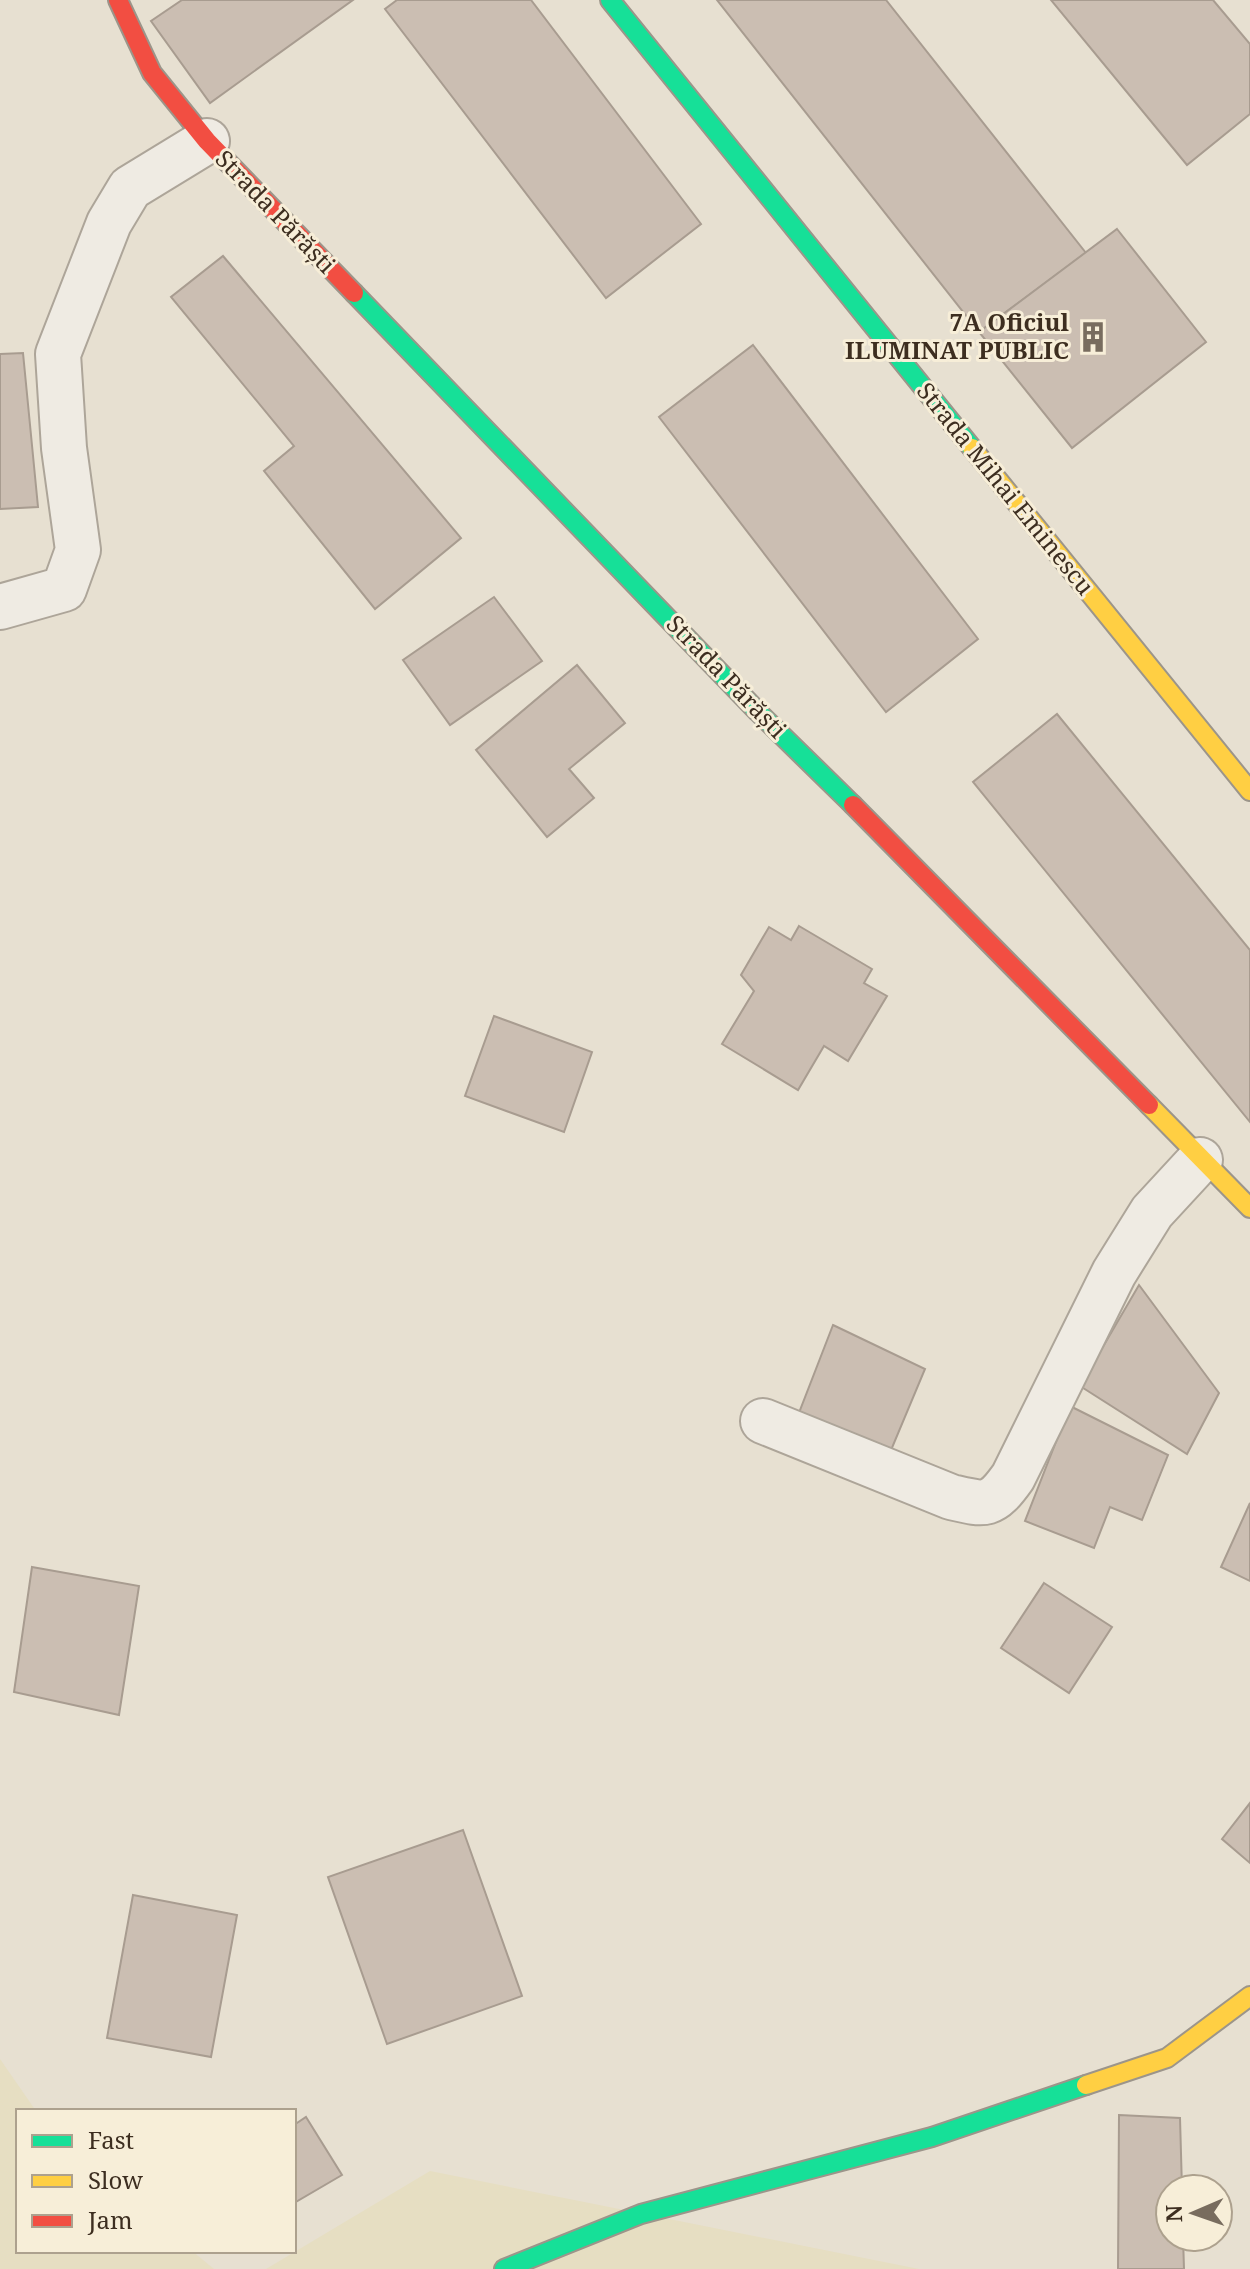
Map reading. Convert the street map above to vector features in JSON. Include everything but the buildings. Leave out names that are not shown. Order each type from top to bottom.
[{"type":"street","name":"Strada Părăști","points":[[118,0],[152,73],[207,141],[758,712],[818,769],[1250,1208]]},
{"type":"street","name":"Strada Mihai Eminescu","points":[[610,0],[1250,791]]},
{"type":"street","name":"Strada Părăști","points":[[0,607],[64,589],[78,550],[64,448],[58,354],[109,223],[130,188],[207,141]]},
{"type":"street","points":[[763,1421],[951,1497],[983,1505],[999,1497],[1013,1477],[1114,1273],[1152,1212],[1200,1160]]},
{"type":"street","points":[[504,2269],[641,2214],[932,2137],[1167,2058],[1250,1996]]},
{"type":"shaded area","points":[[0,2059],[35,2109],[16,2109],[16,2253],[194,2253],[214,2269],[0,2269]]},
{"type":"shaded area","points":[[430,2171],[919,2269],[266,2269]]},
{"type":"traffic: fast","points":[[610,0],[972,448]]},
{"type":"traffic: fast","points":[[354,293],[758,712],[853,805]]},
{"type":"traffic: fast","points":[[504,2269],[641,2214],[932,2137],[1086,2085]]},
{"type":"traffic: slow","points":[[972,448],[1250,791]]},
{"type":"traffic: slow","points":[[1149,1105],[1250,1208]]},
{"type":"traffic: slow","points":[[1086,2085],[1167,2058],[1250,1996]]},
{"type":"traffic: jam","points":[[118,0],[152,73],[207,141],[354,293]]},
{"type":"traffic: jam","points":[[853,805],[1149,1105]]},
{"type":"place","name":"7A Oficiul ILUMINAT PUBLIC","points":[[1093,337]]}]
